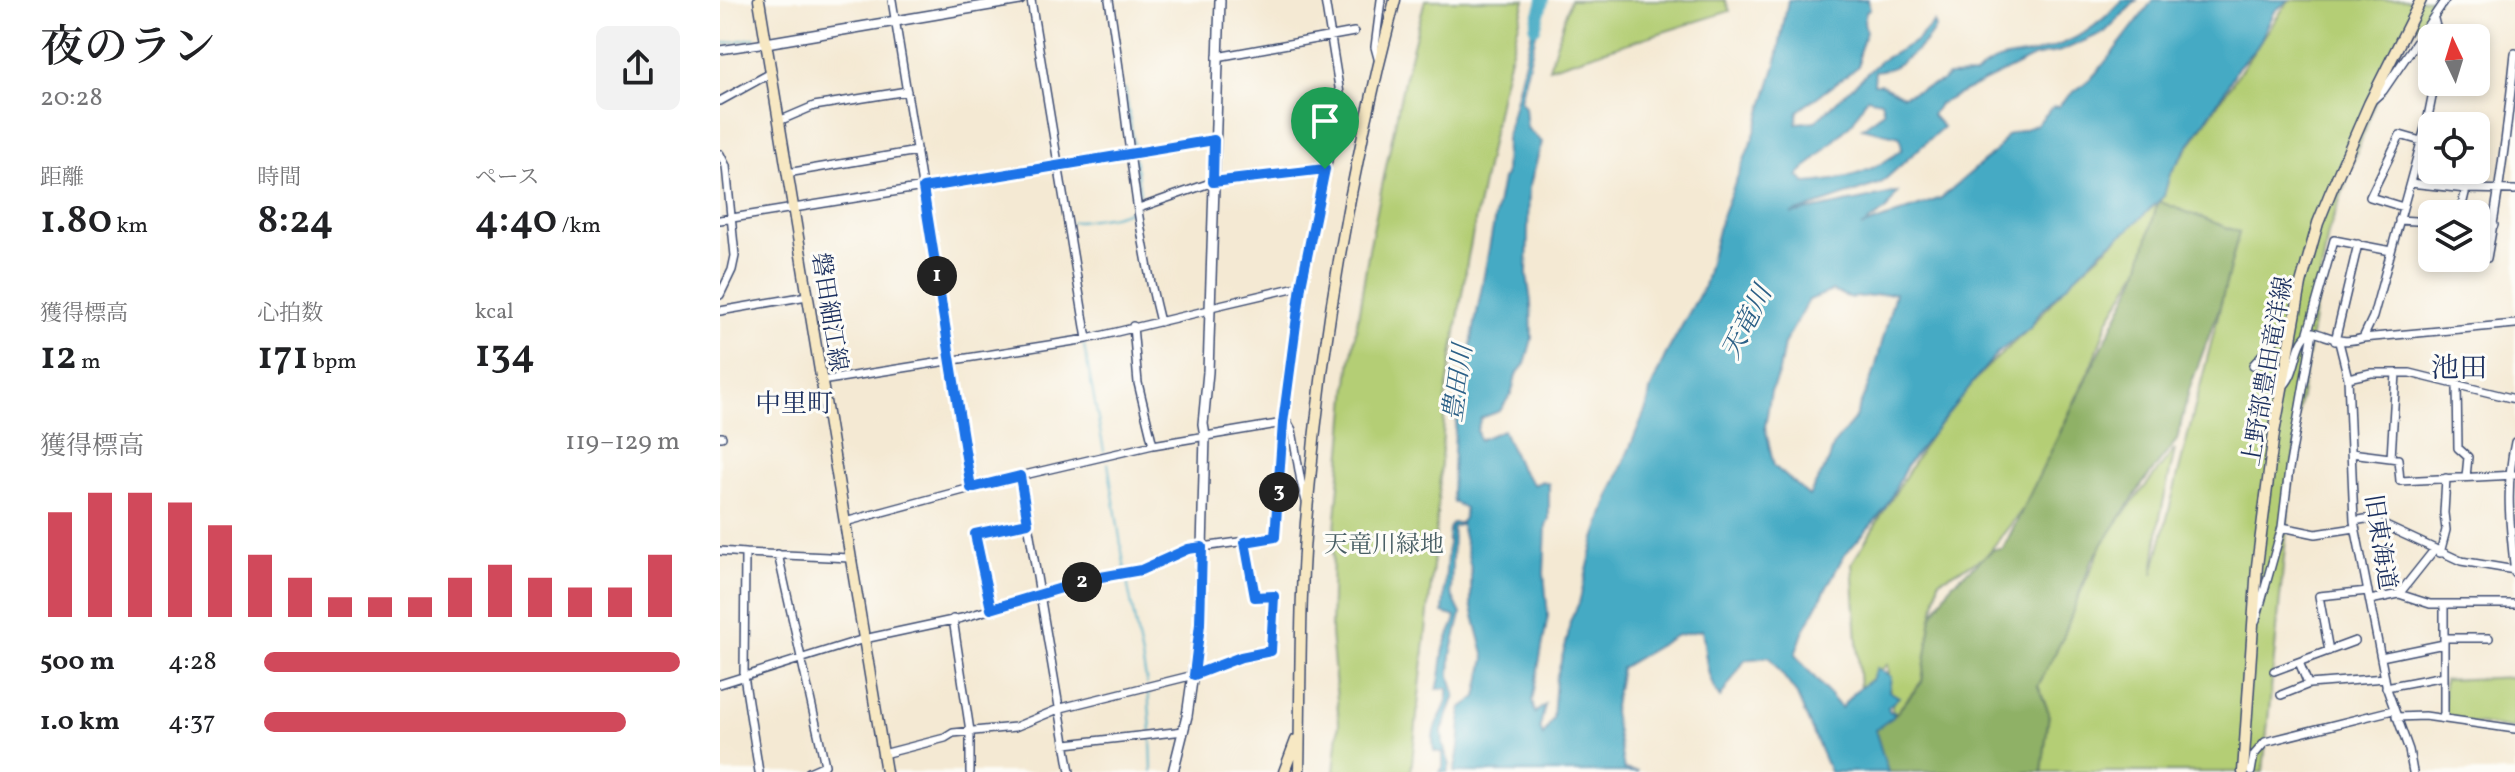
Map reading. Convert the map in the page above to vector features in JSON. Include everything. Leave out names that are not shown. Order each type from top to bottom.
[{"type":"main road","name":"磐田細江線","points":[[759,0],[886,772]]},
{"type":"main road","points":[[1299,772],[1307,503],[1329,313],[1395,0]]},
{"type":"main road","name":"上野部豊田竜洋線","points":[[2243,772],[2259,551],[2281,388],[2306,262],[2318,223],[2369,104],[2421,0]]},
{"type":"main road","points":[[1284,772],[1298,735]]},
{"type":"street","points":[[892,0],[971,488]]},
{"type":"street","points":[[720,50],[1020,0]]},
{"type":"street","points":[[1031,0],[1087,339]]},
{"type":"street","points":[[1109,0],[1151,287],[1160,322]]},
{"type":"street","points":[[1173,772],[1184,731],[1200,624],[1203,424],[1220,0]]},
{"type":"street","points":[[720,684],[864,639],[991,609],[1095,578],[1141,570],[1188,549],[1275,537],[1283,423],[1301,286],[1341,100],[1325,0]]},
{"type":"street","points":[[1380,64],[1375,47],[1381,0]]},
{"type":"street","points":[[2369,104],[2383,91],[2445,0]]},
{"type":"street","points":[[2434,19],[2435,24]]},
{"type":"street","points":[[1217,57],[1354,32]]},
{"type":"street","points":[[2490,244],[2500,189],[2515,53]]},
{"type":"street","points":[[720,101],[771,73]]},
{"type":"street","points":[[779,121],[814,106],[907,91]]},
{"type":"street","points":[[2403,207],[2370,197],[2400,135],[2418,140]]},
{"type":"street","points":[[720,220],[1214,140]]},
{"type":"street","points":[[787,173],[917,151]]},
{"type":"street","points":[[2363,338],[2373,317],[2418,152]]},
{"type":"street","points":[[720,154],[726,166],[735,256],[720,295]]},
{"type":"street","points":[[1139,208],[1213,182],[1325,169]]},
{"type":"street","points":[[2410,183],[2515,190]]},
{"type":"street","points":[[2463,200],[2466,189]]},
{"type":"street","points":[[2399,220],[2418,221]]},
{"type":"street","points":[[2490,225],[2494,225]]},
{"type":"street","points":[[2252,629],[2282,527],[2311,332],[2334,240],[2391,251]]},
{"type":"street","points":[[2337,341],[2358,244]]},
{"type":"street","points":[[821,381],[1087,339],[1301,286]]},
{"type":"street","points":[[720,311],[807,296]]},
{"type":"street","points":[[2253,365],[2294,318]]},
{"type":"street","points":[[2281,388],[2290,382],[2304,336],[2311,332],[2337,341],[2351,342],[2363,338],[2515,324]]},
{"type":"street","points":[[1133,326],[1138,383],[1153,445]]},
{"type":"street","name":"旧東海道","points":[[2337,341],[2348,378],[2354,524],[2386,682],[2409,750],[2413,772]]},
{"type":"street","points":[[2348,378],[2371,373],[2410,373],[2515,399]]},
{"type":"street","points":[[2391,458],[2396,373]]},
{"type":"street","points":[[2457,385],[2458,448],[2468,457],[2466,477]]},
{"type":"street","points":[[845,522],[971,488],[1153,445],[1283,423],[1288,423],[1292,430],[1307,503]]},
{"type":"street","points":[[2282,527],[2316,534],[2365,519],[2461,561],[2515,572],[2507,507],[2515,442]]},
{"type":"street","points":[[2351,453],[2398,459],[2400,481],[2512,475]]},
{"type":"street","points":[[1020,476],[1070,772]]},
{"type":"street","points":[[2399,594],[2437,551],[2446,530],[2446,478]]},
{"type":"street","points":[[991,609],[975,534],[1028,523]]},
{"type":"street","points":[[883,754],[953,733],[1015,727],[1061,708],[1194,675],[1241,657],[1271,651],[1274,596],[1255,597],[1245,542]]},
{"type":"street","points":[[720,551],[850,558]]},
{"type":"street","points":[[745,553],[744,676],[759,772]]},
{"type":"street","points":[[778,554],[825,765],[809,772]]},
{"type":"street","points":[[2329,651],[2319,596],[2399,594],[2430,604],[2515,604]]},
{"type":"street","points":[[2444,604],[2444,719]]},
{"type":"street","points":[[953,619],[970,731],[970,772]]},
{"type":"street","points":[[2381,657],[2444,641],[2489,638]]},
{"type":"street","points":[[2274,671],[2355,641]]},
{"type":"street","points":[[2299,662],[2308,684]]},
{"type":"street","points":[[2281,695],[2308,684],[2386,682],[2444,676]]},
{"type":"street","points":[[2251,772],[2254,755],[2265,742],[2395,714],[2515,729]]},
{"type":"street","points":[[1066,744],[1184,731]]},
{"type":"green space","name":"天竜川緑地","points":[[1425,0],[1525,0],[1502,88],[1468,257],[1446,394],[1434,556],[1411,772],[1334,772],[1339,723],[1331,633],[1333,551],[1349,373],[1369,249],[1404,80]]},
{"type":"green space","points":[[1570,0],[1725,0],[1730,11],[1549,68]]},
{"type":"green space","points":[[2289,0],[2437,0],[2389,63],[2328,233],[2298,414],[2263,772],[2042,772],[2049,713],[2038,686],[2106,536],[2175,449],[2160,517],[2153,574],[2239,232],[2159,202],[2142,264],[2108,320],[2094,360],[2026,505],[1985,557],[1939,580],[1922,681],[1893,717],[1888,664],[1860,689],[1852,563],[1940,420],[1986,368],[2030,328],[2066,285],[2158,202],[2170,174]]},
{"type":"green space","points":[[2158,201],[2239,232],[2220,306],[2189,390],[2177,440],[2143,483],[2091,562],[2063,638],[2038,686],[2049,713],[2042,772],[1887,772],[1875,729],[1893,717],[1922,682],[1932,616],[1952,584],[1994,549],[2003,549],[2137,276]]},
{"type":"green space","points":[[2515,677],[2515,729],[2444,719],[2444,680]]},
{"type":"water","name":"天竜川","points":[[1788,0],[1868,0],[1870,9],[1866,11],[1866,32],[1859,53],[1859,66],[1798,111],[1796,123],[1816,121],[1880,61],[1916,41],[1934,22],[1935,28],[1931,34],[1911,55],[1891,68],[1875,71],[1874,84],[1903,96],[1941,82],[1948,76],[1975,75],[1998,60],[2038,52],[2075,38],[2095,26],[2123,0],[2137,0],[2105,32],[2061,51],[2034,57],[1939,104],[1932,115],[1943,127],[1881,183],[1791,214],[1898,192],[1886,210],[1861,227],[1941,198],[1996,151],[2007,135],[2036,125],[2053,107],[2059,106],[2097,72],[2153,0],[2289,0],[2275,11],[2257,47],[2238,67],[2170,174],[2164,196],[2102,250],[2040,312],[2030,328],[1996,354],[1907,465],[1885,509],[1843,557],[1804,630],[1795,655],[1841,708],[1854,692],[1872,679],[1877,668],[1891,677],[1889,691],[1899,697],[1888,707],[1890,712],[1894,712],[1893,717],[1875,730],[1888,772],[1830,772],[1796,693],[1769,657],[1745,660],[1720,698],[1709,674],[1702,630],[1675,636],[1621,668],[1613,712],[1624,769],[1638,772],[1454,772],[1460,740],[1461,708],[1477,697],[1485,658],[1471,604],[1471,569],[1461,524],[1453,527],[1451,593],[1461,614],[1451,655],[1450,675],[1455,695],[1442,731],[1450,765],[1447,772],[1440,772],[1443,753],[1434,751],[1433,741],[1448,697],[1448,688],[1437,689],[1444,649],[1456,617],[1443,613],[1449,529],[1452,523],[1460,523],[1464,518],[1465,508],[1453,502],[1455,430],[1505,176],[1506,139],[1536,14],[1541,13],[1520,100],[1525,107],[1527,128],[1542,142],[1529,188],[1527,274],[1532,339],[1512,392],[1500,411],[1481,418],[1477,430],[1479,440],[1503,430],[1519,467],[1534,485],[1542,481],[1549,484],[1544,573],[1548,616],[1532,701],[1535,713],[1545,705],[1540,727],[1543,736],[1553,718],[1556,679],[1570,621],[1579,603],[1594,542],[1610,495],[1665,356],[1704,286],[1721,218],[1754,135],[1776,64]],"holes":[[[1867,98],[1881,101],[1884,112],[1862,128],[1900,137],[1902,149],[1881,164],[1857,174],[1806,183],[1798,176],[1853,122]],[[1832,291],[1851,298],[1895,293],[1875,369],[1854,420],[1834,444],[1829,460],[1809,496],[1774,466],[1765,427],[1784,344],[1809,300]]]},
{"type":"waterway","name":"豊田川","points":[[1535,28],[1543,0]]},
{"type":"waterway","points":[[773,37],[889,17]]},
{"type":"waterway","points":[[720,44],[755,38]]},
{"type":"waterway","points":[[1125,89],[1134,147]]},
{"type":"waterway","points":[[1135,158],[1140,194]]},
{"type":"waterway","points":[[1072,222],[1133,210]]},
{"type":"waterway","points":[[1084,346],[1104,451]]},
{"type":"waterway","points":[[1108,463],[1125,570]]},
{"type":"waterway","points":[[1126,576],[1147,684]]},
{"type":"waterway","points":[[748,680],[764,772]]},
{"type":"waterway","points":[[1148,689],[1151,731]]},
{"type":"waterway","points":[[1151,738],[1152,772]]},
{"type":"district","name":"池田","points":[[2459,367]]},
{"type":"district","name":"中里町","points":[[794,403]]},
{"type":"route","points":[[1214,140],[1213,182],[1325,169],[1301,286],[1283,423],[1275,537],[1245,542],[1255,597],[1274,596],[1271,651],[1241,657],[1194,675],[1200,624],[1202,547],[1188,549],[1141,570],[1095,578],[991,609],[975,534],[1028,523],[1020,476],[971,488],[923,188],[1214,140]]}]
